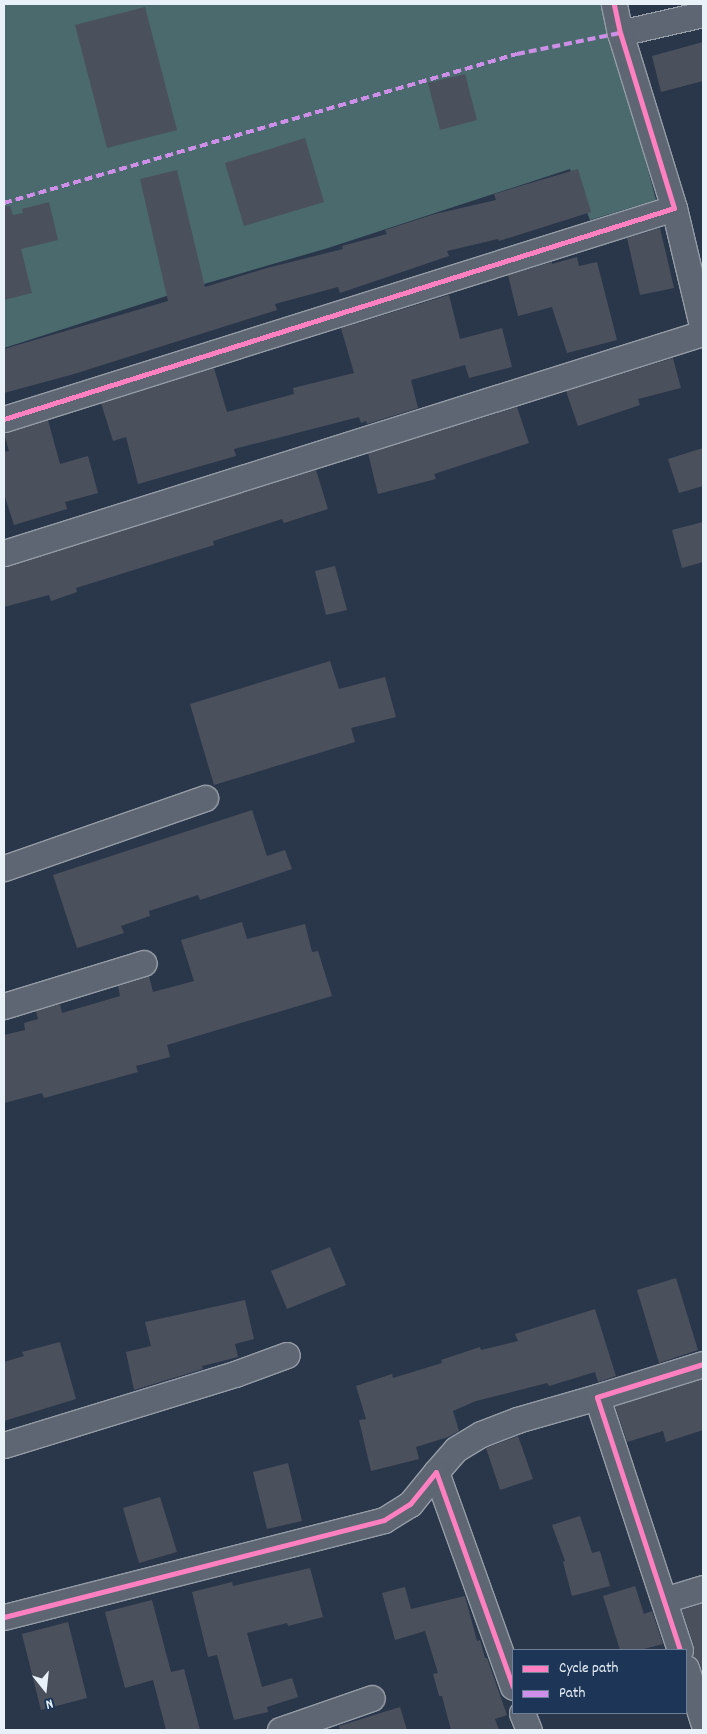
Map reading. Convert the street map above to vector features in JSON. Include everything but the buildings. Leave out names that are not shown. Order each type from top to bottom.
[{"type":"street","points":[[4,554],[703,331],[674,208],[620,32],[614,4]]},
{"type":"street","points":[[620,32],[703,14]]},
{"type":"street","points":[[4,419],[674,208]]},
{"type":"street","points":[[4,868],[206,798]]},
{"type":"street","points":[[4,1006],[144,963]]},
{"type":"street","points":[[4,1444],[235,1374],[287,1355]]},
{"type":"street","points":[[4,1617],[384,1520],[410,1504],[456,1450],[482,1434],[517,1420],[703,1364]]},
{"type":"street","points":[[597,1397],[680,1649]]},
{"type":"street","points":[[436,1472],[512,1684]]},
{"type":"street","points":[[664,1600],[703,1588]]},
{"type":"street","points":[[687,1671],[703,1722]]},
{"type":"street","points":[[280,1730],[372,1698]]},
{"type":"street","points":[[522,1714],[529,1730]]},
{"type":"green space","points":[[4,4],[604,4],[656,200],[590,220],[570,169],[328,248],[204,284],[4,348]]},
{"type":"marked path","points":[[4,203],[517,54],[620,33]]},
{"type":"cycle path","points":[[4,419],[674,208],[620,33],[614,4]]},
{"type":"cycle path","points":[[680,1649],[597,1397],[703,1364]]},
{"type":"cycle path","points":[[4,1617],[384,1520],[410,1504],[436,1472],[512,1684]]}]
